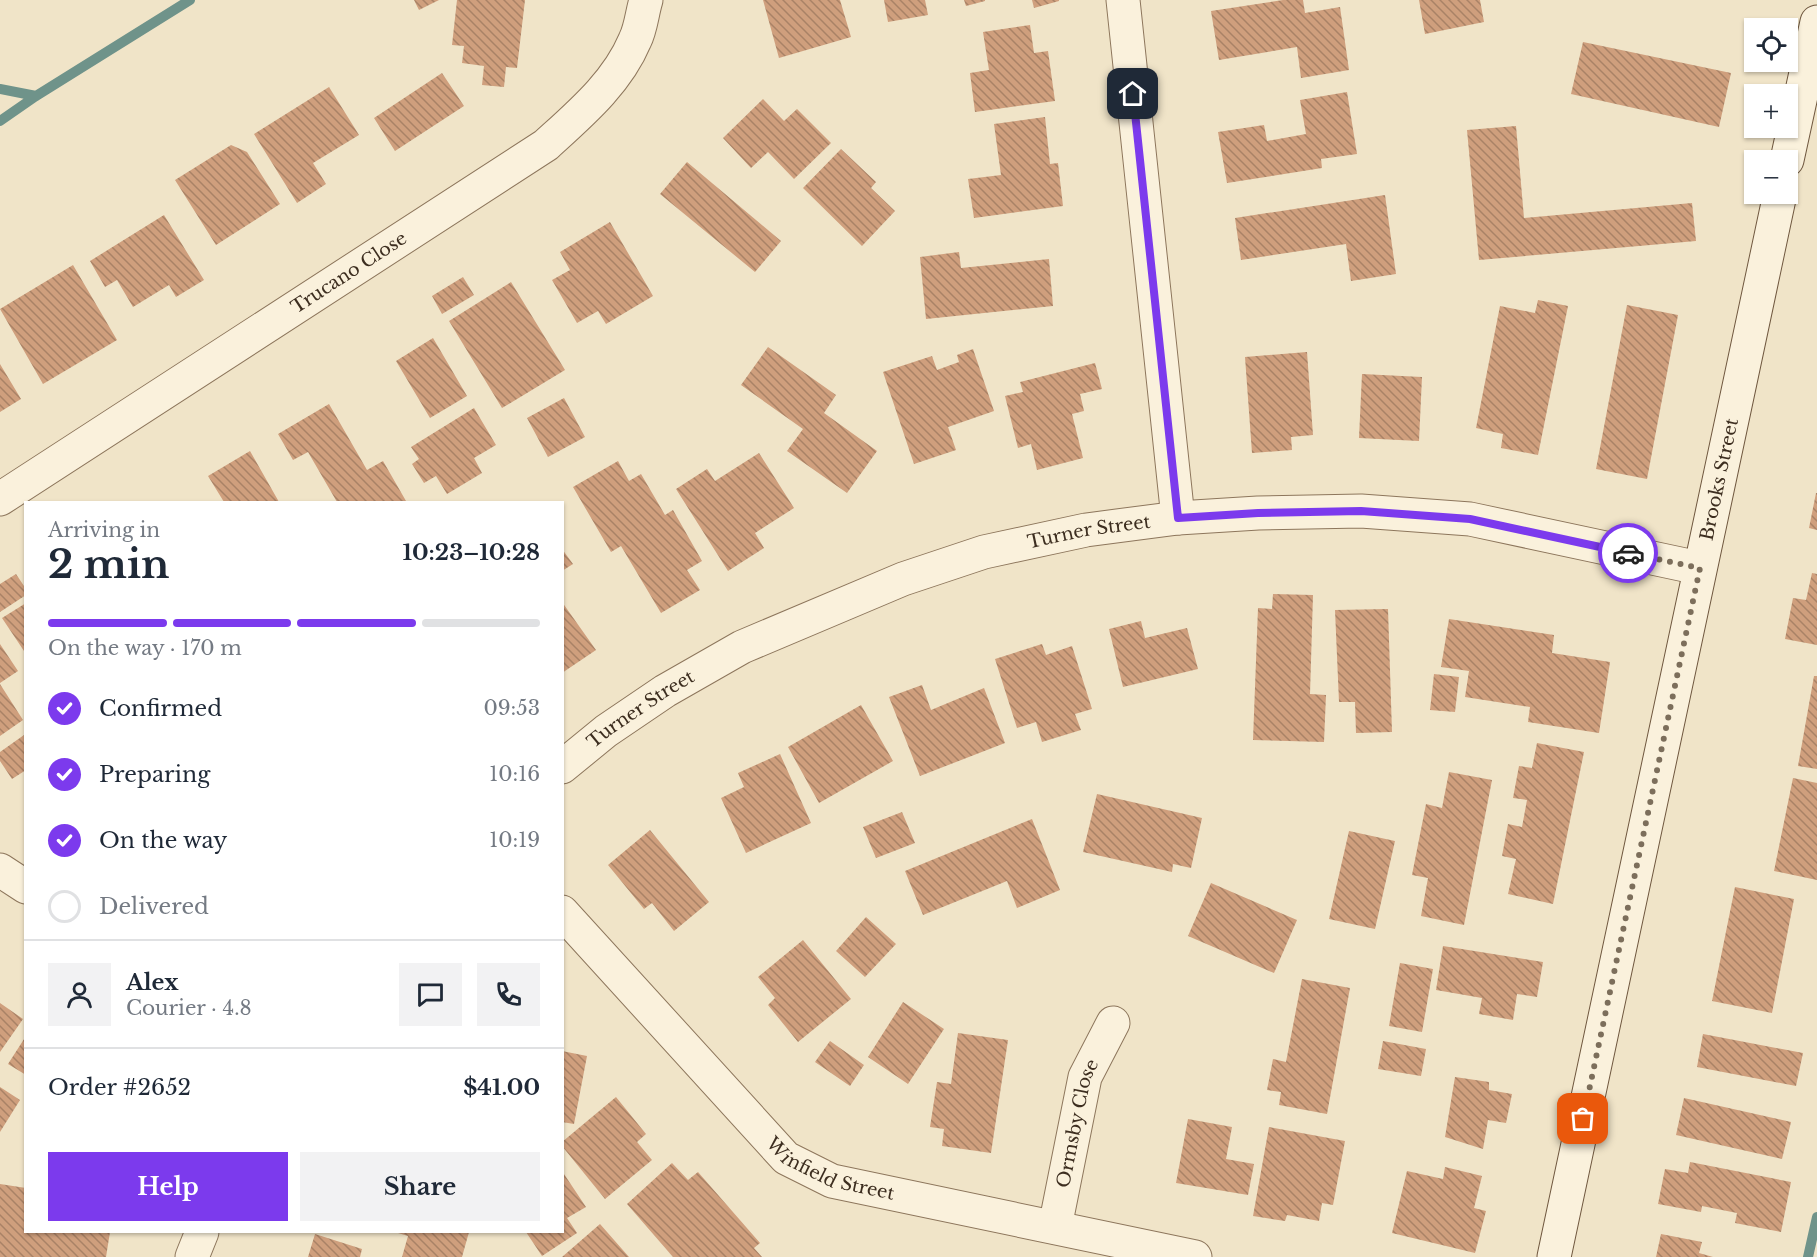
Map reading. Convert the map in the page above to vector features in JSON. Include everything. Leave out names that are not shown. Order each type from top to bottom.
[{"type":"street","name":"Trucano Close","points":[[0,499],[546,145],[590,105],[616,74],[636,39],[646,0]]},
{"type":"street","points":[[1123,0],[1178,518]]},
{"type":"street","points":[[1789,150],[1815,40]]},
{"type":"street","name":"Brooks Street","points":[[1554,1257],[1778,204]]},
{"type":"street","name":"Turner Street","points":[[564,765],[606,731],[665,691],[742,647],[893,583],[984,552],[1086,530],[1178,518],[1258,513],[1361,511],[1470,519],[1700,568]]},
{"type":"street","points":[[0,870],[24,886]]},
{"type":"street","name":"Winfield Street","points":[[564,914],[786,1158],[832,1181],[1195,1257]]},
{"type":"street","name":"Ormsby Close","points":[[1055,1227],[1085,1077],[1113,1023]]},
{"type":"street","points":[[192,1257],[202,1233]]},
{"type":"building","points":[[414,0],[439,0],[419,10]]},
{"type":"building","points":[[457,0],[525,0],[517,68],[506,67],[504,87],[482,85],[484,66],[462,63],[464,46],[452,45]]},
{"type":"building","points":[[763,0],[840,0],[851,37],[779,58]]},
{"type":"building","points":[[884,0],[925,0],[928,15],[888,22]]},
{"type":"building","points":[[964,0],[985,0],[985,1],[966,6]]},
{"type":"building","points":[[1032,0],[1059,0],[1059,1],[1034,8]]},
{"type":"building","points":[[1283,0],[1303,0],[1305,13],[1340,7],[1349,70],[1301,78],[1297,47],[1219,60],[1211,11]]},
{"type":"building","points":[[1419,0],[1480,0],[1484,22],[1425,34]]},
{"type":"building","points":[[1030,25],[1034,53],[1048,51],[1055,101],[975,112],[970,73],[989,70],[983,32]]},
{"type":"building","points":[[1583,42],[1731,73],[1719,127],[1571,94]]},
{"type":"building","points":[[442,73],[464,106],[395,151],[374,118]]},
{"type":"building","points":[[329,87],[359,135],[313,163],[326,184],[297,203],[254,134]]},
{"type":"building","points":[[1347,92],[1357,154],[1321,159],[1322,168],[1227,183],[1218,132],[1264,125],[1267,141],[1306,134],[1300,100]]},
{"type":"building","points":[[763,99],[784,121],[797,109],[831,143],[794,179],[768,152],[751,168],[723,138]]},
{"type":"building","points":[[1045,117],[1050,164],[1058,163],[1063,206],[974,218],[968,179],[1001,175],[994,124]]},
{"type":"building","points":[[1516,126],[1524,218],[1692,203],[1696,241],[1479,260],[1467,130]]},
{"type":"building","points":[[231,145],[247,152],[280,204],[216,245],[175,180]]},
{"type":"building","points":[[841,149],[876,182],[871,188],[895,211],[862,246],[803,188]]},
{"type":"building","points":[[687,162],[781,241],[755,272],[660,194]]},
{"type":"building","points":[[1385,195],[1396,274],[1351,281],[1346,244],[1241,260],[1235,218]]},
{"type":"building","points":[[164,215],[204,280],[176,297],[169,285],[133,307],[117,280],[105,287],[90,261]]},
{"type":"building","points":[[610,222],[653,296],[606,324],[598,311],[577,323],[552,280],[570,270],[560,252]]},
{"type":"building","points":[[959,252],[961,268],[1049,259],[1053,306],[926,319],[920,257]]},
{"type":"building","points":[[73,265],[117,340],[43,384],[0,309]]},
{"type":"building","points":[[463,277],[474,295],[442,314],[432,296]]},
{"type":"building","points":[[511,282],[565,370],[502,408],[449,321]]},
{"type":"building","points":[[1538,300],[1568,306],[1538,455],[1501,448],[1503,434],[1476,428],[1500,306],[1535,313]]},
{"type":"building","points":[[1627,305],[1678,315],[1647,479],[1596,469]]},
{"type":"building","points":[[433,338],[467,396],[430,418],[396,361]]},
{"type":"building","points":[[768,347],[836,395],[824,413],[877,451],[847,493],[787,451],[803,429],[741,385]]},
{"type":"building","points":[[973,349],[994,411],[948,427],[956,450],[914,464],[883,372],[932,356],[937,370],[959,362],[957,355]]},
{"type":"building","points":[[1307,352],[1313,435],[1291,437],[1292,450],[1252,453],[1245,357]]},
{"type":"building","points":[[1095,363],[1102,389],[1080,394],[1084,411],[1072,414],[1083,458],[1037,470],[1031,444],[1018,448],[1005,396],[1023,392],[1020,382]]},
{"type":"building","points":[[0,364],[21,399],[0,412]]},
{"type":"building","points":[[1362,374],[1422,377],[1419,441],[1359,438]]},
{"type":"building","points":[[564,398],[585,437],[548,457],[527,418]]},
{"type":"building","points":[[329,404],[367,470],[383,461],[406,501],[336,501],[308,452],[293,460],[278,434]]},
{"type":"building","points":[[474,408],[496,445],[474,458],[482,473],[447,494],[436,476],[424,483],[412,464],[419,459],[411,447]]},
{"type":"building","points":[[250,451],[278,501],[223,501],[208,476]]},
{"type":"building","points":[[759,453],[794,508],[755,533],[764,548],[728,571],[676,489],[707,469],[715,481]]},
{"type":"building","points":[[618,461],[629,481],[641,474],[665,515],[673,510],[702,561],[687,570],[700,590],[661,613],[621,546],[611,552],[573,487]]},
{"type":"building","points":[[1817,493],[1817,530],[1809,528]]},
{"type":"building","points":[[564,552],[573,564],[564,570]]},
{"type":"building","points":[[1812,573],[1817,574],[1817,645],[1785,639],[1793,598],[1806,600]]},
{"type":"building","points":[[16,574],[24,586],[24,596],[0,612],[0,584]]},
{"type":"building","points":[[1273,594],[1313,595],[1310,694],[1326,695],[1324,742],[1253,740],[1258,608],[1272,609]]},
{"type":"building","points":[[24,604],[24,651],[2,618]]},
{"type":"building","points":[[564,605],[596,650],[564,672]]},
{"type":"building","points":[[1388,609],[1392,732],[1356,733],[1355,702],[1339,702],[1335,610]]},
{"type":"building","points":[[1449,619],[1554,635],[1552,653],[1610,662],[1599,733],[1528,722],[1530,707],[1465,697],[1469,671],[1441,667]]},
{"type":"building","points":[[1141,621],[1145,638],[1187,628],[1198,669],[1123,687],[1109,629]]},
{"type":"building","points":[[0,644],[18,671],[0,683]]},
{"type":"building","points":[[1042,644],[1046,655],[1072,646],[1092,709],[1075,714],[1081,730],[1042,742],[1036,722],[1017,728],[995,659]]},
{"type":"building","points":[[1434,674],[1459,677],[1455,712],[1430,710]]},
{"type":"building","points":[[1814,676],[1817,676],[1817,769],[1798,766]]},
{"type":"building","points":[[0,684],[23,720],[0,736]]},
{"type":"building","points":[[922,685],[931,710],[984,688],[1005,743],[920,776],[889,697]]},
{"type":"building","points":[[861,705],[893,761],[819,803],[788,747]]},
{"type":"building","points":[[24,735],[24,771],[12,779],[0,761],[0,752]]},
{"type":"building","points":[[1537,743],[1584,752],[1553,904],[1508,894],[1516,859],[1502,856],[1508,824],[1522,827],[1527,800],[1513,798],[1519,766],[1532,768]]},
{"type":"building","points":[[780,754],[811,823],[746,853],[721,798],[744,787],[738,773]]},
{"type":"building","points":[[1449,772],[1492,780],[1464,925],[1421,916],[1428,878],[1412,875],[1426,804],[1442,808]]},
{"type":"building","points":[[1793,778],[1817,783],[1817,880],[1774,871]]},
{"type":"building","points":[[1097,794],[1202,818],[1191,868],[1173,864],[1172,872],[1083,852]]},
{"type":"building","points":[[902,812],[915,843],[876,858],[863,827]]},
{"type":"building","points":[[1032,819],[1060,890],[1017,908],[1007,881],[923,915],[905,871]]},
{"type":"building","points":[[650,830],[709,902],[674,931],[652,903],[644,909],[608,865]]},
{"type":"building","points":[[1349,831],[1395,841],[1375,929],[1329,919]]},
{"type":"building","points":[[1211,883],[1297,920],[1274,973],[1188,936]]},
{"type":"building","points":[[1735,887],[1794,899],[1772,1013],[1712,1001]]},
{"type":"building","points":[[866,917],[896,944],[865,977],[836,951]]},
{"type":"building","points":[[803,940],[851,999],[798,1042],[768,1005],[775,998],[758,977]]},
{"type":"building","points":[[1443,946],[1543,962],[1537,997],[1517,994],[1513,1020],[1479,1014],[1482,998],[1436,990]]},
{"type":"building","points":[[1400,963],[1433,969],[1422,1032],[1389,1026]]},
{"type":"building","points":[[1302,979],[1350,988],[1327,1114],[1279,1105],[1281,1092],[1267,1090],[1273,1059],[1286,1062]]},
{"type":"building","points":[[903,1002],[944,1029],[908,1084],[868,1057]]},
{"type":"building","points":[[0,1003],[23,1019],[0,1052]]},
{"type":"building","points":[[958,1033],[1008,1040],[991,1153],[942,1146],[944,1129],[930,1127],[937,1082],[951,1084]]},
{"type":"building","points":[[1703,1034],[1803,1053],[1796,1086],[1697,1067]]},
{"type":"building","points":[[24,1039],[24,1074],[8,1064]]},
{"type":"building","points":[[830,1041],[864,1065],[850,1086],[815,1062]]},
{"type":"building","points":[[1383,1041],[1426,1049],[1421,1076],[1378,1069]]},
{"type":"building","points":[[564,1051],[587,1056],[574,1124],[564,1122]]},
{"type":"building","points":[[1455,1077],[1489,1082],[1489,1090],[1512,1094],[1506,1123],[1488,1120],[1483,1149],[1445,1137]]},
{"type":"building","points":[[0,1087],[20,1100],[0,1132]]},
{"type":"building","points":[[616,1097],[646,1134],[637,1142],[652,1160],[605,1199],[564,1148],[564,1140]]},
{"type":"building","points":[[1684,1098],[1791,1122],[1782,1159],[1676,1135]]},
{"type":"building","points":[[1188,1119],[1232,1127],[1226,1159],[1254,1164],[1248,1195],[1176,1183]]},
{"type":"building","points":[[1269,1127],[1345,1141],[1333,1205],[1322,1203],[1319,1221],[1287,1215],[1285,1221],[1253,1216]]},
{"type":"building","points":[[1690,1162],[1791,1182],[1781,1232],[1735,1223],[1737,1213],[1702,1206],[1701,1212],[1658,1204],[1665,1169],[1688,1173]]},
{"type":"building","points":[[672,1163],[688,1180],[698,1172],[760,1243],[754,1248],[762,1257],[673,1257],[627,1204]]},
{"type":"building","points":[[1445,1167],[1482,1176],[1474,1208],[1486,1211],[1475,1253],[1392,1233],[1407,1171],[1443,1179]]},
{"type":"building","points":[[564,1174],[586,1207],[567,1218],[577,1233],[542,1256],[527,1233],[564,1233]]},
{"type":"building","points":[[0,1184],[24,1188],[24,1233],[110,1233],[106,1257],[0,1257]]},
{"type":"building","points":[[600,1224],[629,1257],[562,1257]]},
{"type":"building","points":[[398,1233],[469,1233],[462,1257],[402,1257],[408,1236]]},
{"type":"building","points":[[315,1234],[362,1249],[360,1257],[308,1257]]},
{"type":"building","points":[[1661,1234],[1702,1242],[1699,1253],[1713,1257],[1656,1257]]},
{"type":"waterway","points":[[0,121],[190,0]]},
{"type":"waterway","points":[[0,89],[36,96]]},
{"type":"waterway","points":[[1808,1257],[1817,1217]]},
{"type":"way so far","points":[[1583,1119],[1700,568],[1628,553]]},
{"type":"route","points":[[1133,94],[1178,518],[1258,513],[1361,511],[1470,519],[1628,553]]}]
